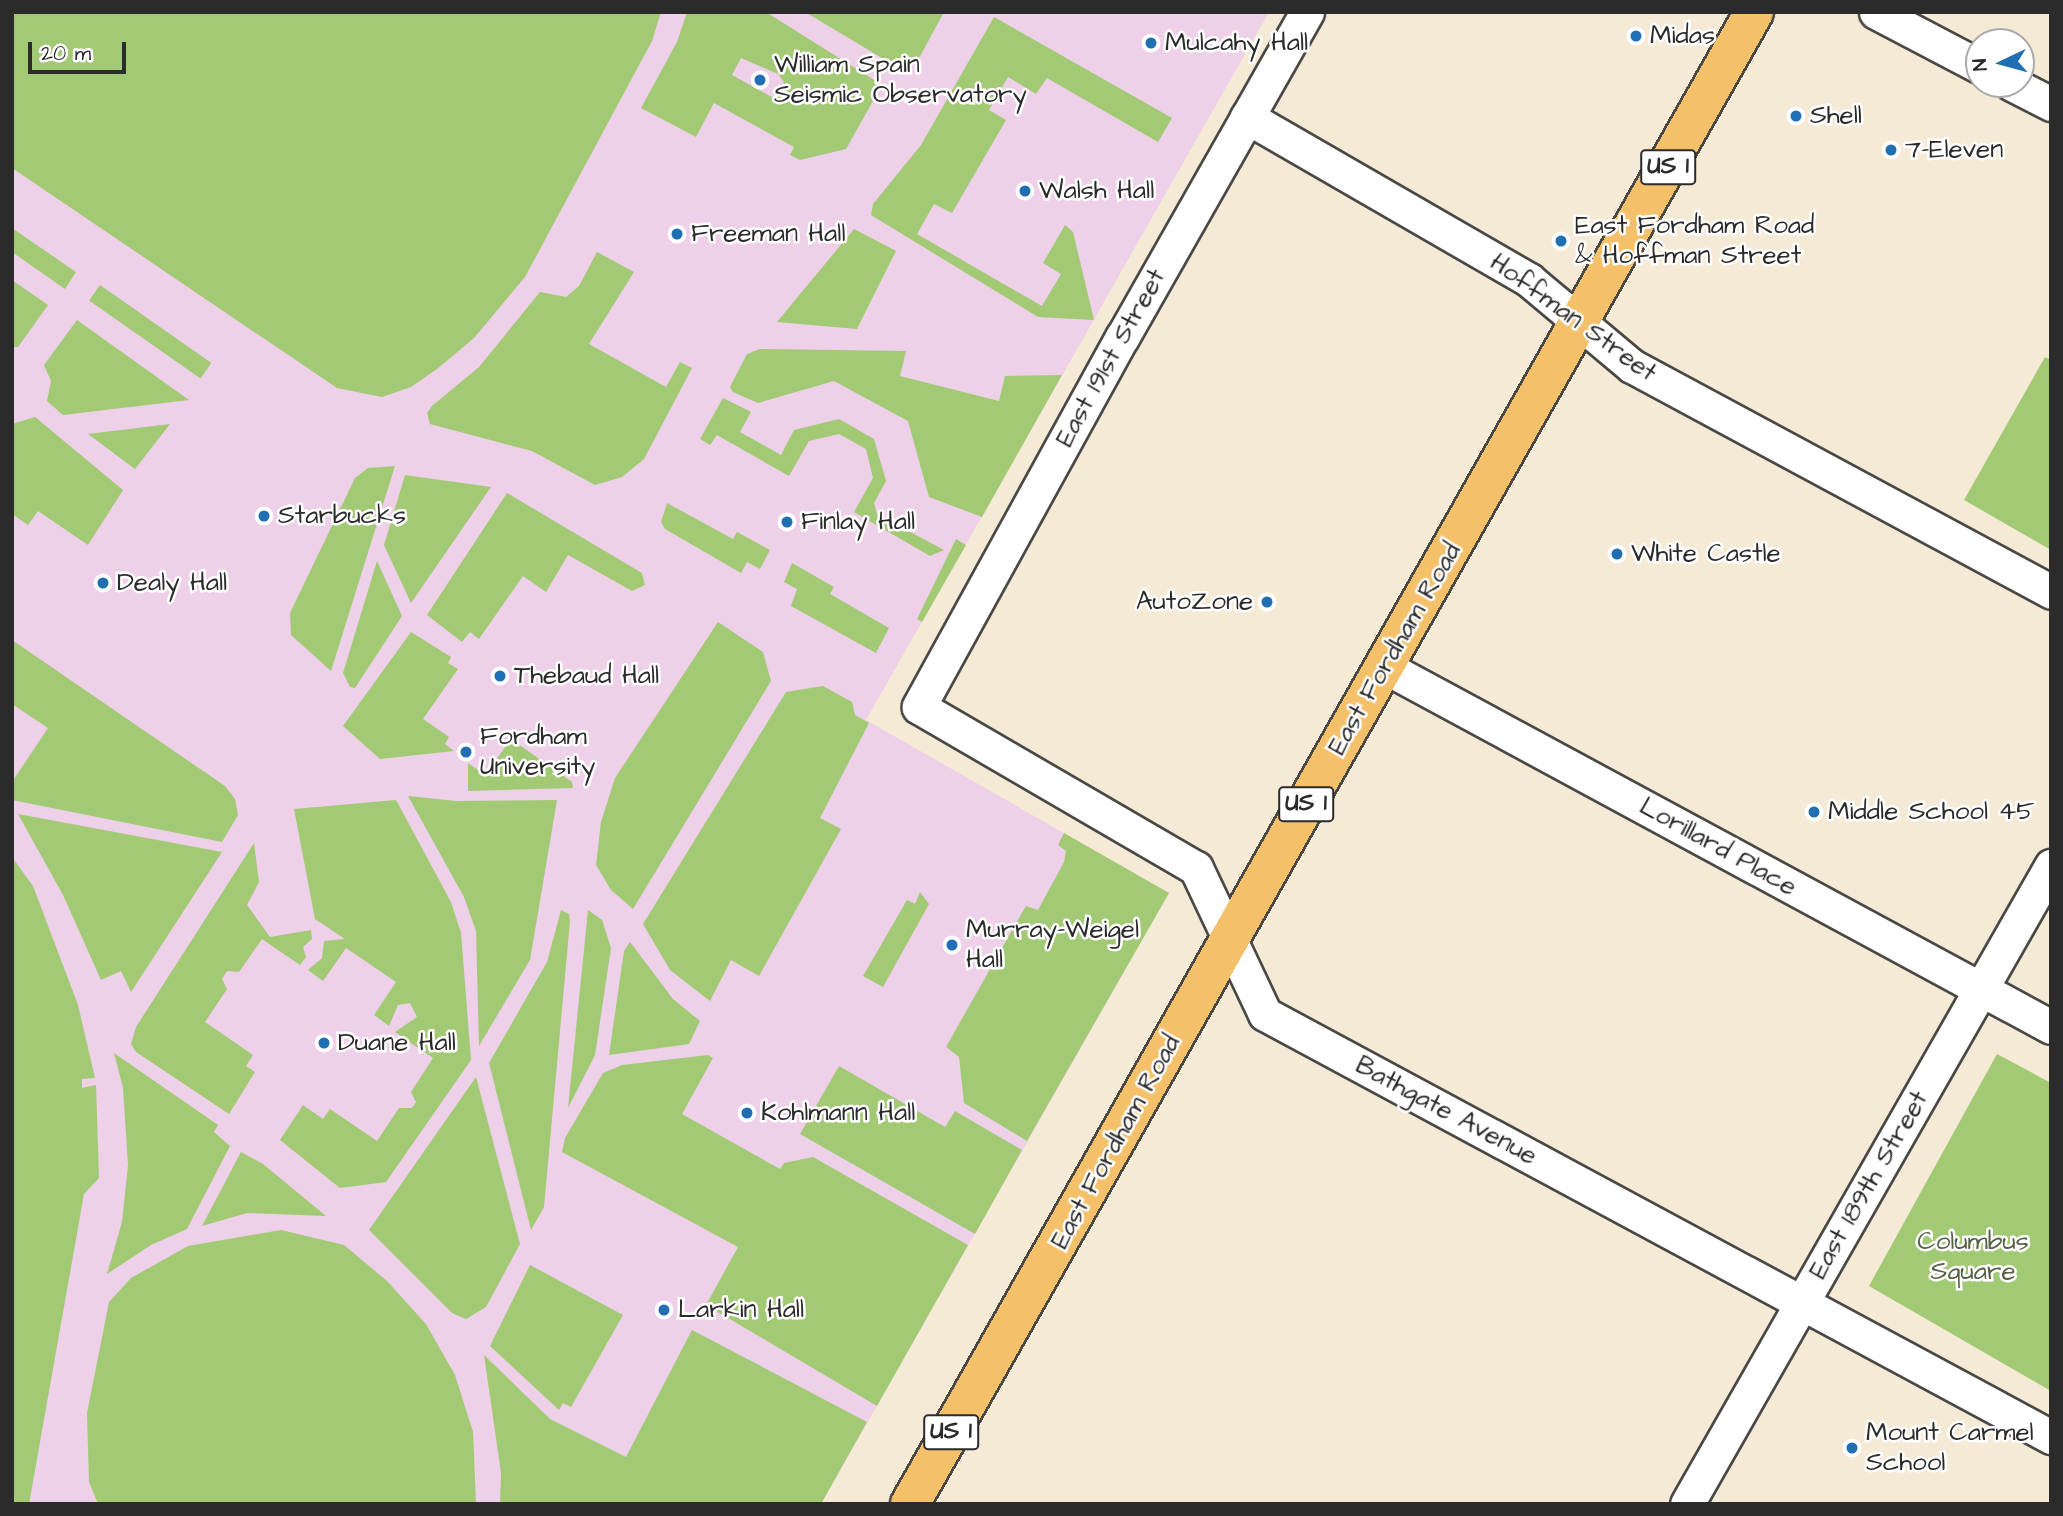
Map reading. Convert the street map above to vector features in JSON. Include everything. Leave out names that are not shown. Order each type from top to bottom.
[{"type":"main road","name":"East Fordham Road","points":[[910,1504],[1754,12]]},
{"type":"street","name":"East 191st Street","points":[[919,707],[1307,12]]},
{"type":"street","points":[[1876,12],[1965,59]]},
{"type":"street","points":[[2035,96],[2051,104]]},
{"type":"street","name":"Hoffman Street","points":[[1247,117],[1529,280],[1632,366],[2051,592]]},
{"type":"street","name":"Lorillard Place","points":[[1385,667],[2051,1027]]},
{"type":"street","name":"Bathgate Avenue","points":[[919,707],[1195,868],[1265,1014],[2051,1437]]},
{"type":"street","name":"East 189th Street","points":[[1687,1504],[2051,866]]},
{"type":"shaded area","name":"Fordham University","points":[[12,12],[1269,12],[866,720],[1169,893],[821,1504],[12,1504]]},
{"type":"green space","points":[[12,12],[661,12],[652,41],[525,277],[474,338],[411,387],[382,397],[337,388],[12,168]]},
{"type":"green space","points":[[687,12],[766,12],[882,85],[846,149],[800,160],[790,155],[794,147],[714,103],[696,137],[641,108],[677,42]],"holes":[[[741,58],[778,74],[784,82],[775,99],[732,75]]]},
{"type":"green space","points":[[805,12],[944,12],[918,60],[897,67]]},
{"type":"green space","points":[[994,17],[1172,118],[1158,142],[1047,78],[1036,94],[1008,77],[989,110],[1006,120],[952,213],[934,204],[917,234],[1042,306],[1061,274],[1043,263],[1065,225],[1073,232],[1094,320],[1038,317],[871,215],[873,204],[921,145]]},
{"type":"green space","points":[[12,228],[76,272],[65,289],[12,252]]},
{"type":"green space","points":[[854,229],[896,251],[857,329],[777,322]]},
{"type":"green space","points":[[597,252],[634,272],[589,344],[666,387],[680,362],[692,368],[644,459],[622,477],[595,485],[532,451],[430,424],[427,413],[432,406],[479,367],[540,292],[566,297],[579,286]]},
{"type":"green space","points":[[12,280],[48,305],[18,347],[12,347]]},
{"type":"green space","points":[[100,285],[211,363],[201,379],[89,301]]},
{"type":"green space","points":[[77,320],[189,400],[63,415],[47,401],[51,381],[44,365]]},
{"type":"green space","points":[[760,349],[906,351],[900,376],[999,401],[1005,376],[1062,375],[982,517],[929,497],[908,421],[834,381],[758,403],[733,392],[730,387],[747,354]]},
{"type":"green space","points":[[2045,357],[2051,360],[2051,550],[1964,500]]},
{"type":"green space","points":[[723,398],[751,412],[740,432],[781,455],[794,430],[839,419],[874,439],[886,481],[874,503],[877,514],[944,550],[930,556],[854,512],[873,478],[866,449],[839,434],[809,441],[789,476],[717,435],[710,445],[700,439]]},
{"type":"green space","points":[[35,417],[123,490],[88,545],[38,511],[28,525],[12,514],[12,424]]},
{"type":"green space","points":[[170,424],[135,469],[88,434]]},
{"type":"green space","points":[[395,466],[331,671],[291,635],[290,613],[355,478],[368,468]]},
{"type":"green space","points":[[405,475],[491,487],[411,603],[384,545]]},
{"type":"green space","points":[[507,493],[642,573],[645,585],[632,591],[568,555],[546,592],[523,576],[479,639],[470,632],[462,642],[427,615]]},
{"type":"green space","points":[[667,503],[733,539],[737,532],[770,550],[760,569],[747,562],[741,573],[665,529],[661,522]]},
{"type":"green space","points":[[956,539],[966,545],[922,622],[917,619]]},
{"type":"green space","points":[[377,561],[402,616],[355,688],[350,687],[343,673]]},
{"type":"green space","points":[[792,563],[834,587],[830,594],[889,628],[876,653],[791,606],[797,589],[784,582]]},
{"type":"green space","points":[[718,622],[763,652],[771,681],[633,909],[611,890],[596,865],[601,822],[615,778]]},
{"type":"green space","points":[[411,632],[451,657],[448,663],[458,669],[423,719],[449,737],[445,744],[454,751],[380,759],[343,726]]},
{"type":"green space","points":[[12,640],[225,786],[235,799],[238,815],[222,842],[12,800],[12,782],[48,728],[12,704]]},
{"type":"green space","points":[[823,686],[852,702],[855,715],[869,723],[820,818],[841,829],[759,976],[731,960],[710,1001],[670,970],[643,924],[786,692]]},
{"type":"green space","points":[[511,739],[572,782],[573,788],[468,791],[468,763],[485,775]]},
{"type":"green space","points":[[408,796],[456,801],[557,800],[530,960],[479,1046],[476,931],[464,897]]},
{"type":"green space","points":[[396,800],[451,902],[461,933],[471,1060],[386,1182],[340,1188],[280,1140],[303,1105],[323,1119],[330,1109],[377,1141],[399,1108],[412,1108],[416,1102],[411,1092],[433,1058],[395,1032],[417,1017],[410,1003],[398,1005],[389,1026],[374,1015],[396,982],[346,948],[323,981],[308,970],[322,958],[324,941],[345,939],[315,919],[294,809]]},
{"type":"green space","points":[[18,814],[222,852],[131,992],[121,971],[101,980],[63,895]]},
{"type":"green space","points":[[1064,833],[1169,893],[1027,1141],[964,1103],[959,1057],[946,1047],[1026,906],[1038,910],[1064,862],[1066,851],[1058,845]]},
{"type":"green space","points":[[254,843],[259,882],[247,905],[270,937],[311,930],[312,939],[303,947],[306,957],[300,965],[262,939],[239,972],[227,971],[222,979],[227,989],[205,1022],[253,1055],[246,1066],[255,1072],[229,1114],[136,1052],[131,1044],[136,1027]]},
{"type":"green space","points":[[12,857],[33,886],[78,1005],[95,1078],[82,1079],[82,1088],[96,1085],[99,1178],[84,1194],[29,1504],[12,1504]]},
{"type":"green space","points":[[920,892],[929,904],[883,987],[863,976],[907,900],[915,904]]},
{"type":"green space","points":[[561,910],[569,914],[570,921],[544,1207],[531,1230],[489,1063],[547,962]]},
{"type":"green space","points":[[588,910],[602,920],[611,948],[595,1055],[568,1108]]},
{"type":"green space","points":[[630,942],[673,999],[700,1021],[689,1044],[609,1055],[624,951]]},
{"type":"green space","points":[[114,1053],[218,1125],[214,1132],[230,1146],[187,1229],[151,1245],[107,1274],[122,1222],[128,1165],[123,1088]]},
{"type":"green space","name":"Columbus Square","points":[[1997,1054],[2051,1083],[2051,1391],[1869,1286]]},
{"type":"green space","points":[[708,1055],[713,1058],[682,1114],[780,1169],[784,1163],[813,1157],[968,1245],[877,1406],[706,1305],[738,1247],[562,1152],[565,1138],[603,1073],[622,1065]]},
{"type":"green space","points":[[839,1066],[945,1127],[955,1111],[1022,1150],[975,1234],[800,1134]]},
{"type":"green space","points":[[476,1077],[520,1244],[486,1307],[466,1319],[452,1313],[369,1230]]},
{"type":"green space","points":[[241,1152],[263,1164],[326,1216],[247,1213],[202,1226]]},
{"type":"green space","points":[[281,1230],[344,1245],[387,1281],[426,1324],[455,1375],[473,1432],[476,1504],[98,1504],[89,1482],[87,1413],[109,1302],[131,1278],[188,1246]]},
{"type":"green space","points":[[530,1265],[623,1315],[571,1407],[563,1403],[559,1410],[490,1346]]},
{"type":"green space","points":[[692,1330],[867,1422],[821,1504],[500,1504],[501,1473],[484,1355],[550,1419],[626,1457]]},
{"type":"place","name":"Midas","points":[[1636,36]]},
{"type":"place","name":"Mulcahy Hall","points":[[1151,43]]},
{"type":"place","name":"William Spain Seismic Observatory","points":[[760,80]]},
{"type":"place","name":"Shell","points":[[1796,116]]},
{"type":"place","name":"7-Eleven","points":[[1891,150]]},
{"type":"place","name":"Walsh Hall","points":[[1025,191]]},
{"type":"place","name":"Freeman Hall","points":[[677,234]]},
{"type":"place","name":"East Fordham Road & Hoffman Street","points":[[1561,241]]},
{"type":"place","name":"Starbucks","points":[[264,516]]},
{"type":"place","name":"Finlay Hall","points":[[787,522]]},
{"type":"place","name":"White Castle","points":[[1617,554]]},
{"type":"place","name":"Dealy Hall","points":[[103,583]]},
{"type":"place","name":"AutoZone","points":[[1267,602]]},
{"type":"place","name":"Thebaud Hall","points":[[500,676]]},
{"type":"place","name":"Fordham University","points":[[466,752]]},
{"type":"place","name":"Middle School 45","points":[[1814,812]]},
{"type":"place","name":"Murray-Weigel Hall","points":[[952,945]]},
{"type":"place","name":"Duane Hall","points":[[324,1043]]},
{"type":"place","name":"Kohlmann Hall","points":[[747,1113]]},
{"type":"place","name":"Larkin Hall","points":[[664,1310]]},
{"type":"place","name":"Mount Carmel School","points":[[1852,1448]]}]
